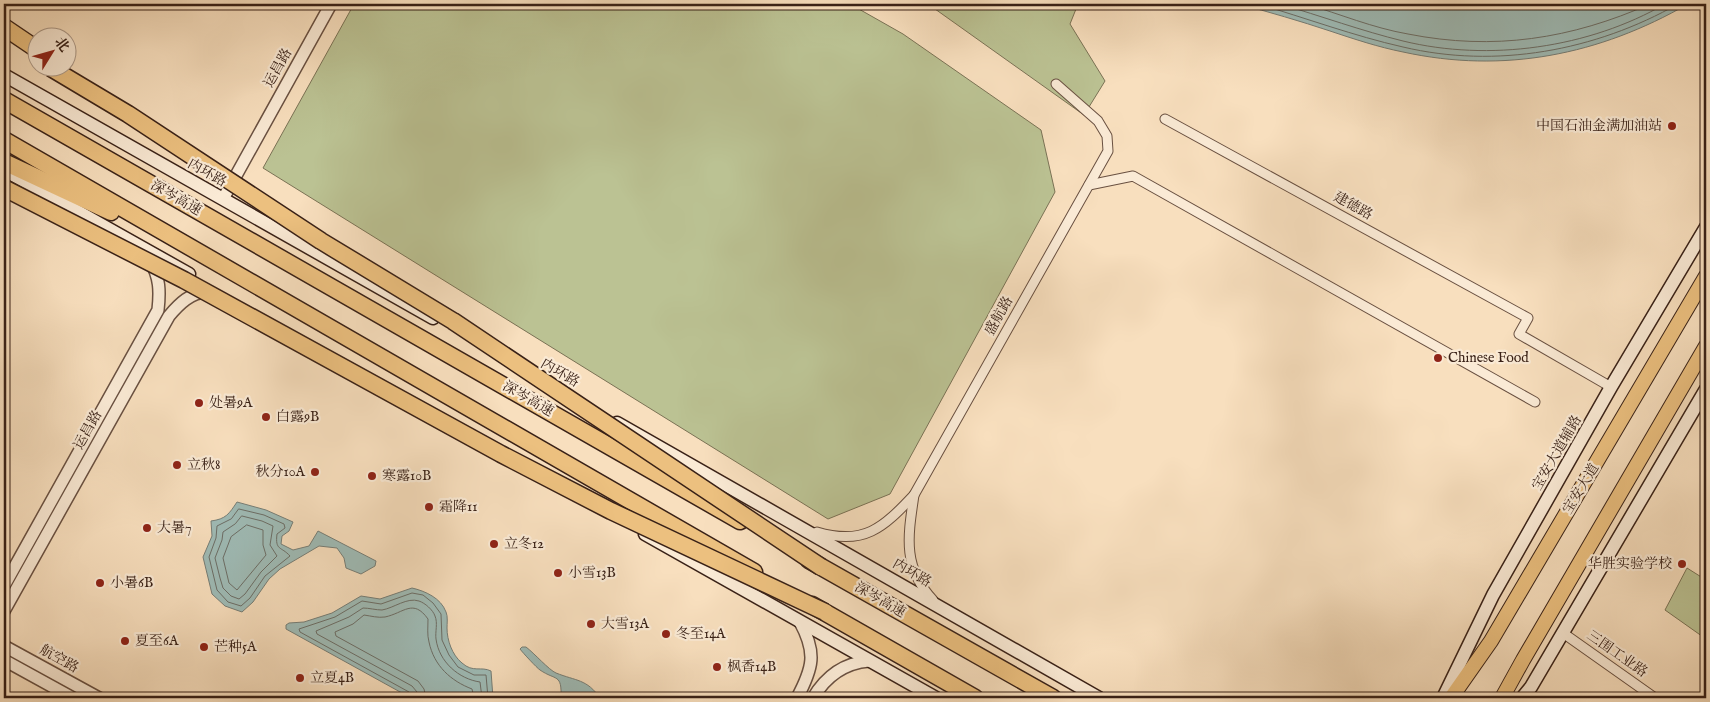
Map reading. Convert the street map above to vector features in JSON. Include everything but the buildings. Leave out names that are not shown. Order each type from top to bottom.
[{"type":"highway","points":[[4,27],[28,43]]},
{"type":"highway","points":[[4,39],[28,54]]},
{"type":"highway","points":[[67,78],[128,114]]},
{"type":"highway","points":[[76,78],[321,241],[453,321],[821,567]]},
{"type":"highway","name":"深岑高速","points":[[4,100],[1052,698]]},
{"type":"highway","points":[[4,140],[976,698]]},
{"type":"highway","points":[[4,162],[202,253]]},
{"type":"highway","points":[[4,188],[184,280],[492,449],[612,512],[825,612]]},
{"type":"main road","name":"内环路","points":[[4,75],[1099,698]]},
{"type":"main road","points":[[4,170],[936,698]]},
{"type":"main road","name":"宝安大道辅路","points":[[1443,698],[1493,595],[1611,387],[1706,227]]},
{"type":"main road","name":"宝安大道","points":[[1451,698],[1491,640],[1706,276]]},
{"type":"main road","points":[[1502,698],[1706,346]]},
{"type":"main road","points":[[1522,698],[1531,687],[1706,389]]},
{"type":"street","name":"运昌路","points":[[223,198],[331,4]]},
{"type":"street","name":"盛航路","points":[[914,495],[1108,151],[1107,136],[1098,121],[1056,84]]},
{"type":"street","name":"建德路","points":[[1165,119],[1528,318],[1519,334],[1611,387]]},
{"type":"street","points":[[1089,185],[1133,176],[1535,402]]},
{"type":"street","name":"运昌路","points":[[4,586],[158,310],[160,295],[158,279],[152,263],[139,246]]},
{"type":"street","name":"运昌路","points":[[4,611],[169,316],[177,306],[190,296],[204,292],[220,292]]},
{"type":"street","points":[[804,529],[842,538],[860,536],[877,529],[892,518],[914,495]]},
{"type":"street","points":[[914,495],[908,531],[909,557],[918,581],[942,608]]},
{"type":"street","points":[[797,698],[811,668],[812,652],[808,637],[800,622]]},
{"type":"street","name":"三围工业路","points":[[1563,633],[1655,698]]},
{"type":"street","name":"航空路","points":[[4,646],[99,698]]},
{"type":"street","name":"航空路","points":[[4,660],[73,698]]},
{"type":"street","points":[[813,698],[829,677],[840,669],[855,662],[869,661]]},
{"type":"green space","points":[[354,4],[850,4],[903,34],[1041,130],[1055,192],[890,494],[828,519],[263,168]]},
{"type":"green space","points":[[928,4],[1078,4],[1070,24],[1105,81],[1084,115]]},
{"type":"green space","points":[[1687,568],[1706,580],[1706,639],[1665,610]]},
{"type":"water","points":[[1239,4],[1688,4],[1654,22],[1620,36],[1585,47],[1550,55],[1514,60],[1478,61],[1441,58],[1394,50]]},
{"type":"water","points":[[237,502],[266,510],[293,522],[289,531],[282,536],[281,544],[293,550],[309,546],[318,531],[376,561],[375,566],[361,574],[346,568],[344,558],[337,548],[319,546],[280,569],[269,579],[253,602],[242,612],[225,606],[212,594],[203,557],[212,536],[211,521],[227,515]]},
{"type":"water","points":[[412,588],[432,596],[444,607],[447,616],[447,633],[453,652],[458,660],[470,668],[491,671],[493,698],[411,698],[286,629],[286,625],[289,623],[304,622],[332,613],[361,596],[380,599]]},
{"type":"water","points":[[526,647],[549,669],[586,684],[600,698],[561,698],[559,681],[538,669],[520,649]]},
{"type":"place","name":"中国石油金满加油站","points":[[1672,126]]},
{"type":"place","name":"Chinese Food","points":[[1438,358]]},
{"type":"place","name":"处暑9A","points":[[199,403]]},
{"type":"place","name":"白露9B","points":[[266,417]]},
{"type":"place","name":"立秋8","points":[[177,465]]},
{"type":"place","name":"秋分10A","points":[[315,472]]},
{"type":"place","name":"寒露10B","points":[[372,476]]},
{"type":"place","name":"霜降11","points":[[429,507]]},
{"type":"place","name":"大暑7","points":[[147,528]]},
{"type":"place","name":"立冬12","points":[[494,544]]},
{"type":"place","name":"华胜实验学校","points":[[1682,564]]},
{"type":"place","name":"小雪13B","points":[[558,573]]},
{"type":"place","name":"小暑6B","points":[[100,583]]},
{"type":"place","name":"大雪13A","points":[[591,624]]},
{"type":"place","name":"冬至14A","points":[[666,634]]},
{"type":"place","name":"夏至6A","points":[[125,641]]},
{"type":"place","name":"芒种5A","points":[[204,647]]},
{"type":"place","name":"枫香14B","points":[[717,667]]},
{"type":"place","name":"立夏4B","points":[[300,678]]}]
